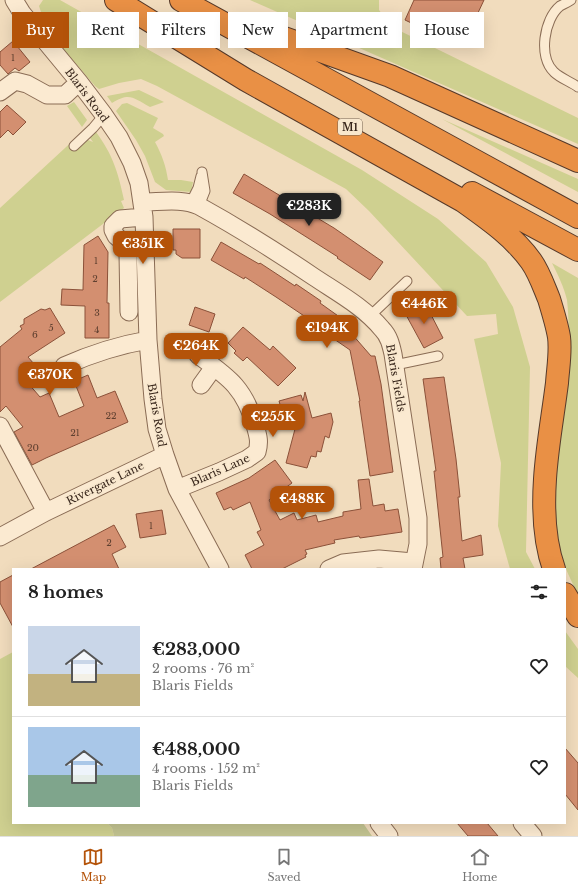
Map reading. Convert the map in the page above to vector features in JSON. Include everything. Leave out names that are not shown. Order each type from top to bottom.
[{"type":"highway","name":"M1","points":[[119,2],[578,250]]},
{"type":"highway","points":[[119,2],[246,80],[463,201],[497,225],[516,243],[532,262],[544,285],[553,312],[559,338],[558,370],[546,463],[544,496],[545,528],[554,568]]},
{"type":"highway","points":[[188,3],[390,76],[578,161]]},
{"type":"highway","points":[[188,3],[327,81],[578,217]]},
{"type":"highway","points":[[566,596],[578,616]]},
{"type":"street","name":"Blaris Road","points":[[14,0],[22,13],[104,115],[119,137],[132,163],[138,183],[143,210],[148,340],[157,429],[177,489],[219,568]]},
{"type":"street","points":[[0,92],[14,81],[27,84],[47,95],[65,95],[79,82]]},
{"type":"street","name":"Blaris Fields","points":[[129,312],[128,253],[123,242],[116,236],[113,226],[120,219],[143,210],[180,201],[195,204],[278,253],[344,297],[370,316],[384,330],[390,341],[395,365],[418,518],[418,544],[413,565],[379,559],[344,563],[332,568]]},
{"type":"street","points":[[64,366],[90,355],[148,340]]},
{"type":"street","name":"Blaris Lane","points":[[177,489],[247,459],[257,452],[259,442],[252,417],[242,392],[228,377],[198,355]]},
{"type":"street","points":[[201,385],[214,367]]},
{"type":"street","points":[[0,426],[46,512]]},
{"type":"street","name":"Rivergate Lane","points":[[0,537],[46,512],[165,455]]},
{"type":"street","points":[[380,824],[389,836]]},
{"type":"street","points":[[523,824],[533,836]]},
{"type":"lane","points":[[571,0],[560,7],[550,20],[544,39],[546,58],[554,71],[578,87]]},
{"type":"lane","points":[[74,146],[104,115]]},
{"type":"lane","points":[[370,316],[407,281]]},
{"type":"lane","points":[[395,365],[438,356]]},
{"type":"green space","points":[[43,0],[60,0],[81,12],[77,12],[77,48],[139,48],[139,44],[362,170],[438,219],[486,262],[513,307],[530,367],[526,552],[534,568],[510,568],[498,526],[501,463],[474,339],[498,334],[496,314],[467,316],[369,211],[346,189],[157,86],[141,79],[119,83],[99,89],[62,48],[69,48],[69,12],[41,12],[39,6]]},
{"type":"green space","points":[[250,0],[379,0],[379,10],[381,12],[296,12],[296,20],[288,17],[288,12],[277,12]]},
{"type":"green space","points":[[402,32],[410,36],[410,48],[435,48],[578,118],[578,144],[359,48],[402,48]]},
{"type":"green space","points":[[139,90],[164,102],[150,107],[135,99],[127,97],[112,103],[107,96]]},
{"type":"green space","points":[[74,102],[87,120],[82,127],[67,106]]},
{"type":"green space","points":[[127,103],[158,118],[153,128],[164,136],[155,142],[160,151],[168,180],[193,182],[191,192],[166,190],[155,182],[145,156],[116,111],[122,104]]},
{"type":"green space","points":[[442,119],[578,179],[578,192]]},
{"type":"green space","points":[[96,132],[107,148],[117,172],[124,200],[121,201],[124,208],[0,302],[0,208],[78,136],[93,142],[90,138]]},
{"type":"green space","points":[[552,263],[578,278],[578,593],[563,560],[555,524],[554,487],[566,373],[568,336],[567,300],[563,286]]},
{"type":"green space","points":[[566,632],[578,649],[578,678],[566,667]]},
{"type":"green space","points":[[12,653],[12,824],[108,824],[112,828],[114,836],[0,836],[0,659]]},
{"type":"green space","points":[[108,824],[364,824],[372,836],[114,836],[112,828]]},
{"type":"building","points":[[414,0],[484,0],[478,12],[410,12],[410,22],[405,20]]},
{"type":"building","points":[[12,42],[12,48],[19,48],[30,62],[19,71],[15,68],[8,74],[0,65],[0,52]]},
{"type":"building","points":[[7,105],[26,122],[13,135],[8,130],[0,138],[0,112]]},
{"type":"building","points":[[244,174],[334,228],[383,262],[370,280],[337,258],[338,257],[270,214],[233,193]]},
{"type":"building","points":[[173,229],[200,229],[200,258],[182,258],[176,254],[176,250],[173,250]]},
{"type":"building","points":[[98,236],[108,252],[107,303],[109,303],[109,338],[85,338],[85,306],[61,305],[62,289],[83,290],[84,245]]},
{"type":"building","points":[[221,242],[259,264],[260,263],[295,286],[296,284],[321,301],[320,303],[355,328],[351,333],[371,356],[375,356],[381,384],[393,472],[370,476],[360,401],[350,350],[318,328],[319,326],[276,297],[245,277],[244,279],[211,260]]},
{"type":"building","points":[[425,303],[443,338],[424,348],[405,313]]},
{"type":"building","points":[[195,307],[215,314],[209,332],[189,325]]},
{"type":"building","points":[[50,308],[65,333],[28,357],[34,364],[21,375],[40,397],[49,393],[59,417],[84,406],[74,381],[88,375],[97,398],[115,391],[128,422],[32,465],[14,432],[23,427],[6,406],[0,412],[0,347],[22,329],[20,326],[24,324],[24,319],[41,309],[45,310]]},
{"type":"building","points":[[243,327],[270,350],[273,346],[296,368],[278,386],[247,357],[243,361],[234,353],[236,351],[228,343]]},
{"type":"building","points":[[444,377],[456,459],[460,497],[458,497],[462,541],[481,535],[483,555],[463,558],[465,568],[441,568],[440,558],[443,557],[434,471],[436,471],[423,379]]},
{"type":"building","points":[[305,392],[312,418],[331,413],[333,422],[329,438],[325,436],[321,452],[317,451],[316,457],[311,456],[307,468],[286,463],[299,414],[284,418],[279,401],[301,395],[303,401]]},
{"type":"building","points":[[275,460],[292,483],[269,500],[280,520],[294,513],[297,520],[316,515],[318,522],[343,516],[343,512],[361,509],[358,480],[369,479],[373,506],[384,504],[385,511],[398,509],[402,532],[334,540],[335,543],[305,550],[307,554],[305,555],[306,557],[284,568],[252,568],[245,555],[264,545],[257,532],[261,530],[250,502],[233,510],[231,507],[224,510],[216,493],[249,478]]},
{"type":"building","points":[[162,510],[166,534],[140,538],[136,514]]},
{"type":"building","points":[[114,525],[126,547],[112,554],[119,568],[33,568]]},
{"type":"building","points":[[12,576],[12,625],[0,603],[0,582]]},
{"type":"building","points":[[566,749],[578,763],[578,810],[566,795]]},
{"type":"building","points":[[458,824],[488,824],[498,836],[468,836]]}]
